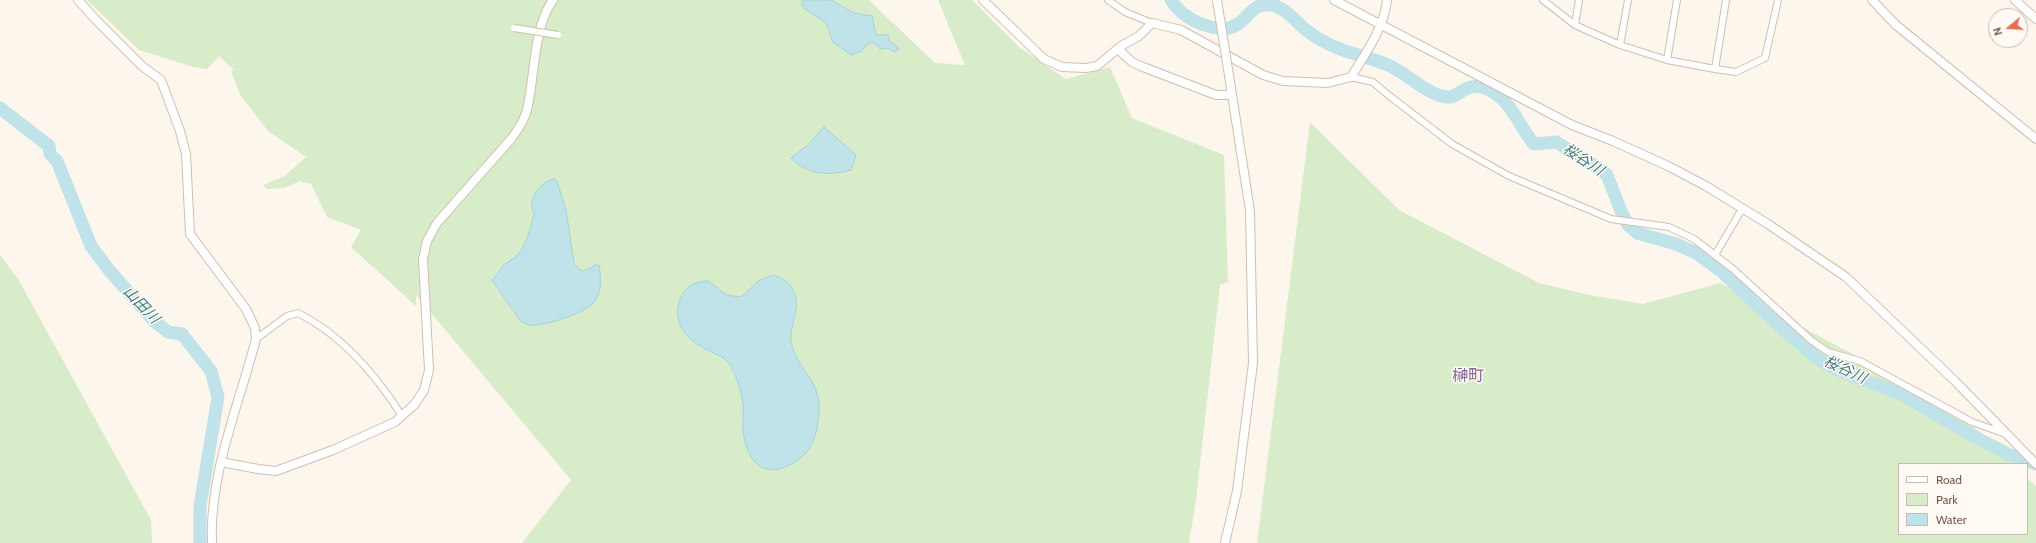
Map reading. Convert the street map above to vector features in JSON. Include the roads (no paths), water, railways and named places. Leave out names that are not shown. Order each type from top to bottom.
[{"type":"street","points":[[78,0],[142,66],[161,80],[180,131],[186,154],[190,234],[246,309],[255,328],[256,339],[222,462],[212,526],[212,543]]},
{"type":"street","points":[[222,462],[276,471],[333,450],[395,422],[415,404],[424,390],[429,370],[423,259],[427,241],[437,223],[511,139],[522,124],[527,110],[543,19],[553,0]]},
{"type":"street","points":[[983,0],[1044,59],[1062,67],[1086,68],[1097,66],[1118,49],[1139,36],[1152,24]]},
{"type":"street","points":[[1108,0],[1125,12],[1152,24],[1181,30],[1264,75],[1283,81],[1328,83],[1351,77],[1373,82],[1386,94],[1452,144],[1508,176],[1610,219],[1669,227],[1694,239],[1715,255],[1812,341],[1828,352],[1867,364],[1972,422],[2006,434]]},
{"type":"street","points":[[1217,0],[1250,211],[1253,363],[1237,491],[1226,543]]},
{"type":"street","points":[[1334,0],[1572,125],[1668,166],[1768,224],[1846,277],[1956,382],[2006,434],[2032,457],[2036,464]]},
{"type":"street","points":[[1351,77],[1382,25],[1387,0]]},
{"type":"street","points":[[1543,0],[1575,25],[1620,45],[1667,60],[1736,72],[1764,58],[1778,0]]},
{"type":"street","points":[[1575,25],[1579,0]]},
{"type":"street","points":[[1620,45],[1628,0]]},
{"type":"street","points":[[1667,60],[1677,0]]},
{"type":"street","points":[[1715,69],[1726,0]]},
{"type":"street","points":[[1872,0],[1896,25],[2036,139]]},
{"type":"street","points":[[2015,0],[2036,19]]},
{"type":"street","points":[[514,28],[558,35]]},
{"type":"street","points":[[1118,49],[1132,62],[1216,95],[1232,92]]},
{"type":"street","points":[[1715,255],[1742,209]]},
{"type":"street","points":[[256,339],[288,316],[298,313],[316,322],[330,332],[361,362],[402,416]]},
{"type":"water","points":[[803,0],[831,0],[854,13],[872,16],[876,35],[888,35],[890,42],[896,45],[899,49],[894,52],[888,48],[880,49],[873,42],[865,46],[862,51],[851,55],[833,42],[826,23],[805,9],[802,5]]},
{"type":"water","points":[[824,127],[856,155],[851,170],[835,173],[819,173],[804,168],[791,158],[808,145]]},
{"type":"water","points":[[554,179],[557,181],[566,210],[574,263],[582,271],[595,265],[599,265],[600,288],[595,301],[584,310],[558,320],[531,325],[524,323],[519,319],[492,280],[507,262],[517,256],[526,241],[531,224],[534,212],[532,208],[533,197],[544,183]]},
{"type":"water","points":[[774,275],[789,284],[793,289],[796,298],[796,312],[791,332],[792,346],[799,362],[813,383],[818,399],[819,409],[817,430],[808,450],[798,460],[787,466],[777,469],[768,469],[761,467],[749,454],[743,432],[742,397],[738,382],[730,365],[723,358],[705,349],[688,336],[680,323],[678,308],[684,292],[698,282],[708,281],[727,295],[740,297],[758,281]]},
{"type":"waterway","name":"桜谷川","points":[[1171,0],[1185,15],[1198,23],[1218,28],[1236,25],[1255,8],[1260,6],[1276,6],[1281,8],[1307,31],[1320,39],[1333,46],[1390,66],[1424,88],[1438,95],[1450,97],[1472,87],[1478,86],[1494,92],[1508,105],[1534,144],[1556,142],[1599,168],[1607,175],[1628,225],[1637,233],[1676,244],[1696,253],[1721,271],[1785,331],[1818,359],[1835,369],[1903,395],[1971,435],[2010,455],[2036,464]]},
{"type":"waterway","name":"山田川","points":[[0,108],[49,146],[50,154],[57,161],[91,246],[109,270],[154,321],[168,332],[182,334],[211,371],[218,397],[200,506],[200,543]]},
{"type":"district","name":"榊町","points":[[1468,376]]}]
